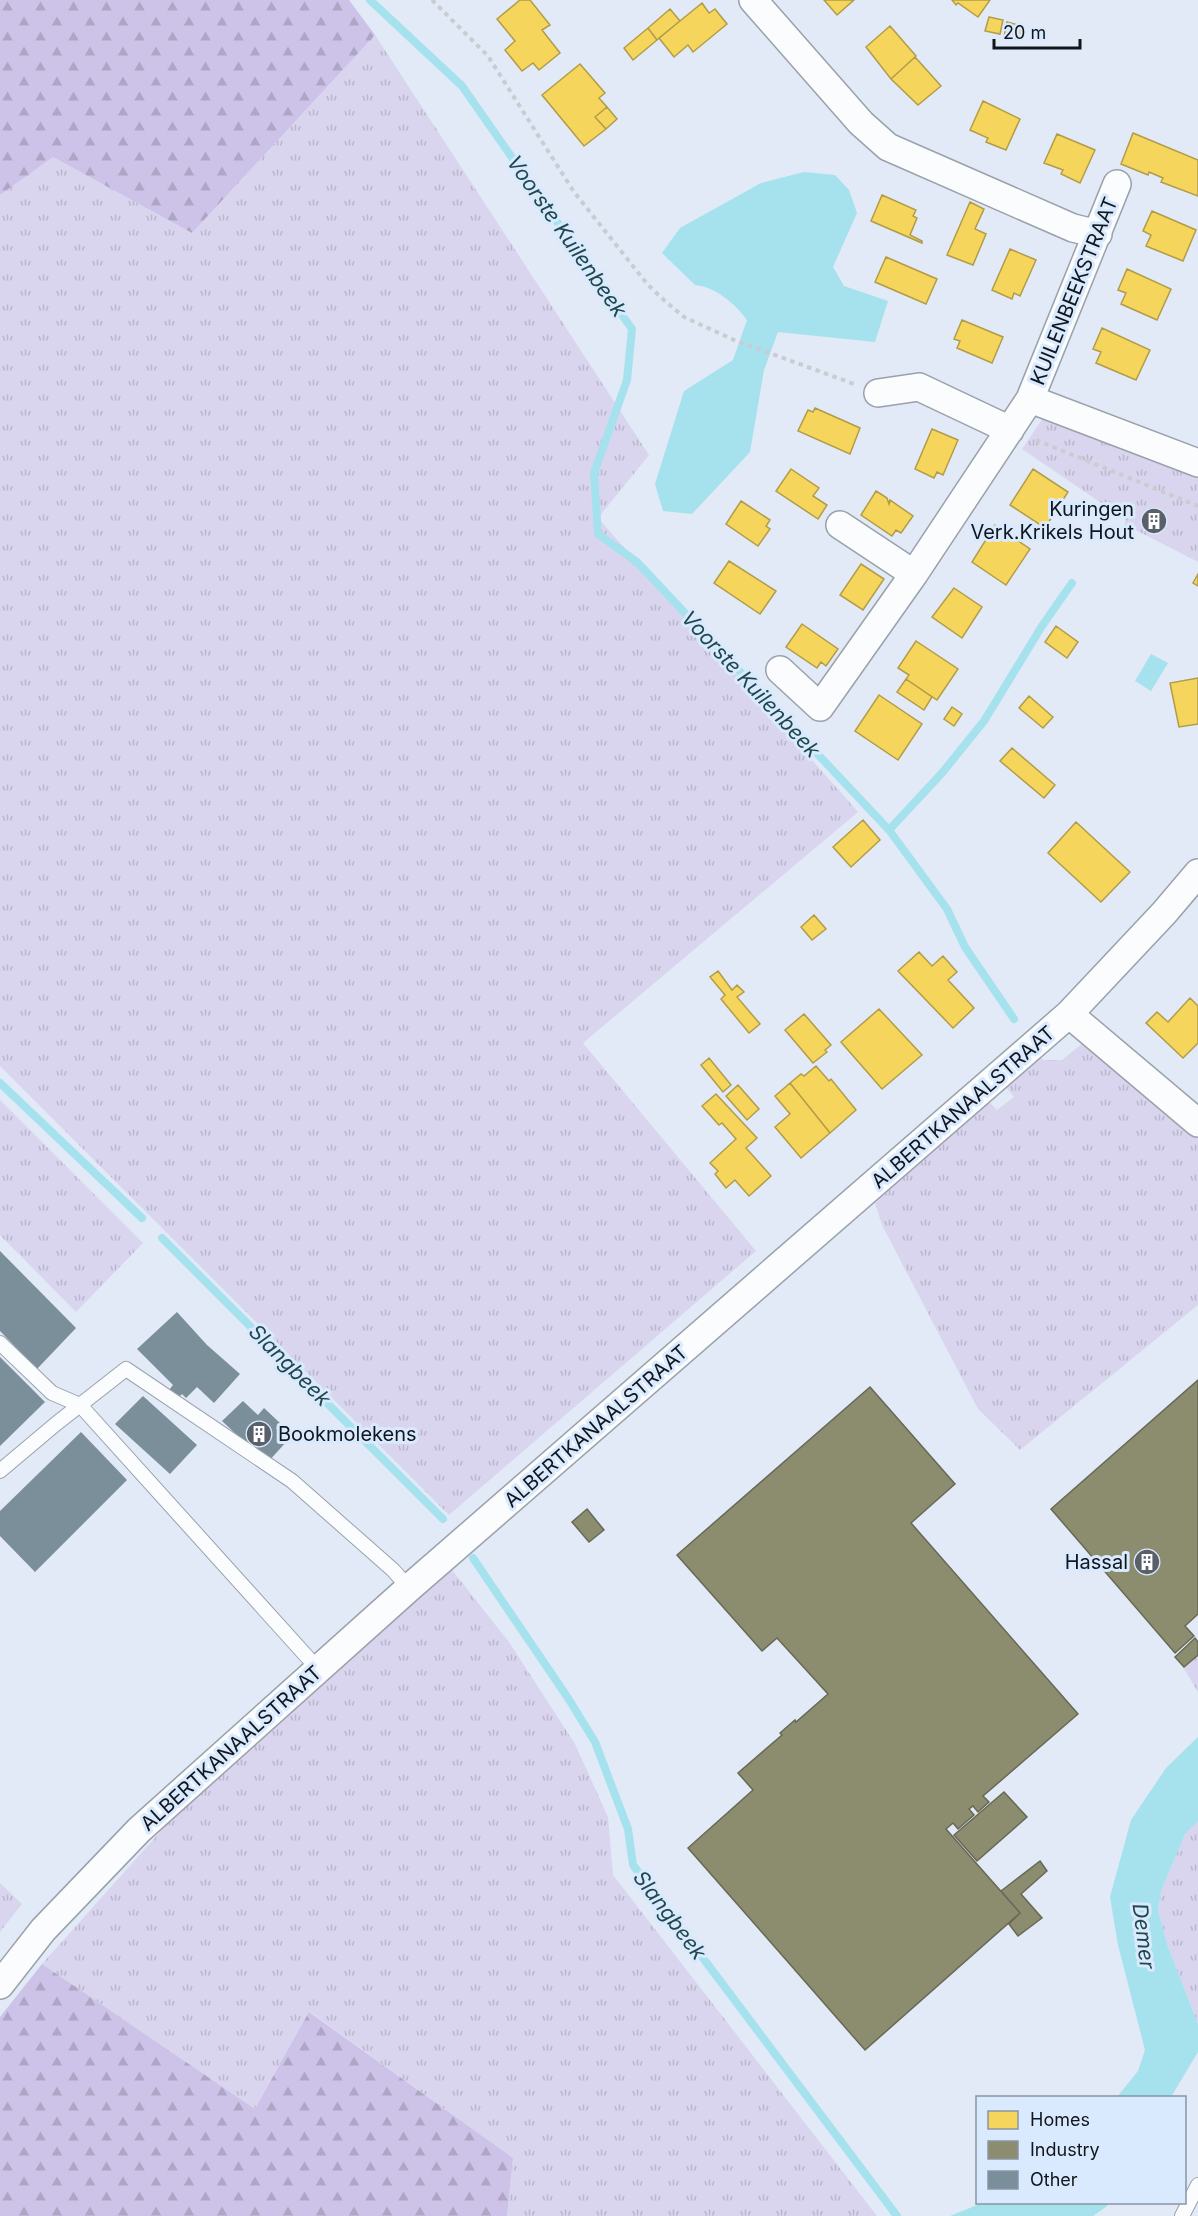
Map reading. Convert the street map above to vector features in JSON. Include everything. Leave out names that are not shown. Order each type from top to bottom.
[{"type":"street","points":[[753,0],[861,123],[888,147],[1073,228],[1098,234]]},
{"type":"street","name":"KUILENBEEKSTRAAT","points":[[780,670],[820,707],[914,574],[1030,399],[1117,184]]},
{"type":"street","points":[[878,393],[919,387],[1010,430]]},
{"type":"street","name":"KUILENBEEKSTRAAT","points":[[1030,399],[1198,463]]},
{"type":"street","points":[[840,525],[914,574]]},
{"type":"street","name":"ALBERTKANAALSTRAAT","points":[[0,1985],[43,1930],[139,1830],[409,1588],[1069,1014],[1164,913],[1198,873]]},
{"type":"street","points":[[1069,1014],[1198,1123]]},
{"type":"lane","points":[[0,1343],[52,1393],[80,1405],[319,1670]]},
{"type":"lane","points":[[0,1471],[126,1369],[292,1481],[393,1570],[409,1588]]},
{"type":"lane","points":[[1182,2216],[1198,2185]]},
{"type":"path","points":[[432,0],[488,56],[574,192],[648,285],[684,317],[734,340],[878,393]]},
{"type":"path","points":[[1010,430],[1198,506]]},
{"type":"green space","points":[[0,0],[349,0],[375,35],[192,233],[53,157],[0,195]]},
{"type":"green space","points":[[375,35],[649,455],[598,518],[858,812],[583,1043],[756,1251],[449,1515],[0,1066],[0,195],[53,157],[192,233]]},
{"type":"green space","points":[[1043,418],[1198,476],[1198,562],[1124,524],[1126,520],[1022,449]]},
{"type":"green space","points":[[1083,1043],[1198,1135],[1198,1305],[1020,1450],[978,1409],[882,1225],[875,1203],[989,1102],[997,1110],[1014,1097],[1006,1087],[1040,1057],[1043,1060],[1062,1060]]},
{"type":"green space","points":[[0,1100],[143,1243],[76,1312],[0,1235]]},
{"type":"green space","points":[[452,1570],[509,1642],[575,1744],[608,1817],[613,1875],[877,2216],[507,2216],[513,2158],[310,2012],[255,2109],[42,1964],[195,1793]]},
{"type":"green space","points":[[1198,1646],[1198,1692],[1180,1662]]},
{"type":"green space","points":[[1198,1821],[1198,2024],[1167,1944],[1158,1910],[1161,1891],[1185,1833]]},
{"type":"green space","points":[[0,1883],[22,1904],[0,1932]]},
{"type":"green space","points":[[42,1964],[255,2109],[309,2012],[513,2158],[507,2216],[0,2216],[0,2017]]},
{"type":"water","points":[[804,172],[835,175],[849,190],[857,213],[833,267],[844,286],[888,301],[875,342],[778,332],[764,370],[750,452],[692,514],[663,511],[655,484],[684,391],[733,360],[747,320],[737,308],[717,292],[695,285],[662,253],[680,228],[761,183]]},
{"type":"water","points":[[1151,654],[1168,663],[1151,691],[1135,681]]},
{"type":"water","name":"Demer","points":[[1198,1737],[1198,1821],[1185,1834],[1161,1891],[1158,1910],[1167,1944],[1198,2024],[1198,2052],[1172,2096],[1118,2096],[1138,2071],[1145,2050],[1118,1945],[1110,1897],[1131,1820],[1166,1768]]},
{"type":"water","points":[[980,2204],[1108,2204],[1093,2216],[950,2216]]},
{"type":"building: Homes","points":[[520,0],[530,0],[550,25],[542,30],[560,53],[539,70],[533,63],[522,71],[505,50],[515,41],[497,19]]},
{"type":"building: Homes","points":[[824,0],[854,0],[837,15]]},
{"type":"building: Homes","points":[[952,0],[990,0],[978,17],[958,3],[956,5]]},
{"type":"building: Homes","points":[[702,3],[709,13],[715,9],[727,24],[693,52],[688,45],[674,57],[659,38]]},
{"type":"building: Homes","points":[[670,9],[680,21],[657,40],[648,28]]},
{"type":"building: Homes","points":[[989,17],[1003,20],[1000,34],[985,31]]},
{"type":"building: Homes","points":[[1007,22],[1022,26],[1020,40],[1004,37]]},
{"type":"building: Homes","points":[[890,26],[916,56],[891,79],[866,47]]},
{"type":"building: Homes","points":[[648,28],[657,40],[633,60],[624,48]]},
{"type":"building: Homes","points":[[915,57],[941,86],[918,105],[891,79]]},
{"type":"building: Homes","points":[[580,64],[605,93],[599,98],[607,107],[595,117],[606,129],[584,146],[542,95]]},
{"type":"building: Homes","points":[[983,101],[1020,119],[1006,150],[986,142],[988,138],[970,130]]},
{"type":"building: Homes","points":[[607,107],[617,119],[606,129],[595,117]]},
{"type":"building: Homes","points":[[1133,133],[1198,160],[1198,196],[1161,182],[1163,178],[1149,172],[1148,175],[1121,164]]},
{"type":"building: Homes","points":[[1057,134],[1095,150],[1080,183],[1061,174],[1063,170],[1044,163]]},
{"type":"building: Homes","points":[[882,195],[916,210],[913,216],[917,218],[910,235],[922,243],[871,221]]},
{"type":"building: Homes","points":[[970,202],[984,209],[975,229],[986,234],[973,265],[947,255]]},
{"type":"building: Homes","points":[[1152,211],[1196,230],[1183,261],[1146,246],[1151,235],[1143,231]]},
{"type":"building: Homes","points":[[1010,249],[1036,260],[1020,296],[1014,293],[1012,299],[992,290]]},
{"type":"building: Homes","points":[[886,257],[937,279],[926,304],[875,282]]},
{"type":"building: Homes","points":[[1127,269],[1171,289],[1157,320],[1121,304],[1126,293],[1118,290]]},
{"type":"building: Homes","points":[[962,320],[1003,337],[992,363],[957,348],[960,341],[954,339]]},
{"type":"building: Homes","points":[[1102,328],[1150,350],[1136,380],[1096,363],[1101,352],[1093,349]]},
{"type":"building: Homes","points":[[815,408],[860,428],[850,454],[798,431],[808,410],[813,412]]},
{"type":"building: Homes","points":[[932,429],[958,440],[943,475],[937,472],[934,478],[915,469]]},
{"type":"building: Homes","points":[[791,469],[819,488],[813,496],[827,505],[818,519],[776,491]]},
{"type":"building: Homes","points":[[1033,469],[1068,492],[1045,528],[1010,505]]},
{"type":"building: Homes","points":[[876,491],[887,498],[889,504],[890,500],[913,516],[901,533],[896,530],[892,536],[861,515]]},
{"type":"building: Homes","points":[[741,501],[770,520],[766,526],[770,529],[758,546],[726,524]]},
{"type":"building: Homes","name":"Kuringen Verk.Krikels Hout","points":[[1150,513],[1163,520],[1158,529],[1146,523]]},
{"type":"building: Homes","points":[[995,525],[1030,549],[1006,585],[972,562]]},
{"type":"building: Homes","points":[[729,561],[776,591],[760,614],[714,583]]},
{"type":"building: Homes","points":[[861,564],[884,579],[863,610],[840,595]]},
{"type":"building: Homes","points":[[1198,574],[1198,586],[1193,583]]},
{"type":"building: Homes","points":[[954,588],[982,607],[962,638],[932,617]]},
{"type":"building: Homes","points":[[802,624],[838,649],[826,666],[821,662],[817,668],[786,647]]},
{"type":"building: Homes","points":[[1056,626],[1078,642],[1067,658],[1045,642]]},
{"type":"building: Homes","points":[[916,641],[958,669],[937,700],[906,679],[909,675],[898,668]]},
{"type":"building: Homes","points":[[1198,678],[1198,724],[1179,727],[1170,683]]},
{"type":"building: Homes","points":[[906,679],[932,697],[924,710],[897,692]]},
{"type":"building: Homes","points":[[879,695],[922,724],[898,760],[855,731]]},
{"type":"building: Homes","points":[[1029,696],[1053,717],[1043,728],[1019,708]]},
{"type":"building: Homes","points":[[952,707],[962,714],[954,726],[944,719]]},
{"type":"building: Homes","points":[[1012,748],[1055,785],[1044,798],[1000,761]]},
{"type":"building: Homes","points":[[863,820],[880,840],[851,867],[833,847]]},
{"type":"building: Homes","points":[[1076,822],[1130,872],[1101,902],[1048,853]]},
{"type":"building: Homes","points":[[814,915],[826,929],[812,940],[801,927]]},
{"type":"building: Homes","points":[[919,952],[932,966],[943,956],[957,972],[948,980],[974,1008],[953,1028],[898,971]]},
{"type":"building: Homes","points":[[718,971],[732,990],[737,985],[744,992],[737,997],[760,1024],[749,1033],[721,999],[725,995],[710,977]]},
{"type":"building: Homes","points":[[1190,998],[1198,1006],[1198,1043],[1183,1058],[1146,1023],[1157,1012],[1168,1022]]},
{"type":"building: Homes","points":[[879,1009],[922,1055],[882,1089],[841,1042]]},
{"type":"building: Homes","points":[[804,1014],[831,1045],[825,1050],[827,1052],[813,1063],[785,1030]]},
{"type":"building: Homes","points":[[709,1058],[731,1085],[723,1092],[701,1065]]},
{"type":"building: Homes","points":[[816,1066],[829,1081],[831,1079],[856,1110],[830,1133],[790,1083],[801,1074],[804,1076]]},
{"type":"building: Homes","points":[[790,1083],[830,1133],[801,1158],[775,1127],[790,1114],[775,1096]]},
{"type":"building: Homes","points":[[738,1085],[759,1109],[747,1120],[726,1096]]},
{"type":"building: Homes","points":[[716,1094],[757,1138],[746,1148],[771,1176],[749,1196],[735,1180],[726,1188],[715,1174],[718,1171],[710,1163],[736,1139],[702,1106]]},
{"type":"building: Industry","name":"Hassal","points":[[1198,1380],[1198,1614],[1185,1626],[1194,1636],[1175,1653],[1051,1509]]},
{"type":"building: Industry","points":[[870,1387],[955,1484],[911,1523],[1078,1714],[983,1796],[989,1802],[978,1812],[973,1806],[969,1809],[974,1815],[958,1829],[953,1823],[946,1829],[1020,1913],[865,2050],[688,1848],[753,1790],[738,1773],[782,1735],[780,1733],[828,1694],[777,1638],[762,1651],[677,1555]]},
{"type":"building: Industry","points":[[587,1509],[604,1530],[589,1542],[572,1522]]},
{"type":"building: Industry","points":[[1195,1638],[1198,1642],[1198,1655],[1184,1667],[1175,1657]]},
{"type":"building: Industry","points":[[1004,1792],[1027,1817],[977,1861],[954,1835]]},
{"type":"building: Industry","points":[[1040,1861],[1047,1871],[1021,1894],[1042,1918],[1018,1936],[1009,1924],[1020,1913],[1001,1891]]},
{"type":"building: Other","points":[[0,1251],[76,1328],[37,1369],[0,1331]]},
{"type":"building: Other","points":[[177,1312],[207,1345],[240,1374],[214,1403],[197,1387],[186,1398],[182,1394],[178,1398],[169,1390],[173,1385],[137,1349]]},
{"type":"building: Other","points":[[0,1357],[45,1402],[0,1446]]},
{"type":"building: Other","points":[[143,1396],[197,1445],[170,1474],[115,1424]]},
{"type":"building: Other","name":"Bookmolekens","points":[[243,1401],[258,1415],[264,1408],[280,1423],[276,1428],[288,1440],[267,1463],[222,1421]]},
{"type":"building: Other","points":[[81,1432],[127,1480],[35,1572],[0,1536],[0,1511]]},
{"type":"waterway","name":"Voorste Kuilenbeek","points":[[370,0],[462,86],[632,329],[627,380],[594,473],[598,534],[637,562],[889,830],[947,909],[965,947],[1014,1019]]},
{"type":"waterway","name":"Voorste Kuilenbeek","points":[[889,830],[942,773],[984,721],[1042,626],[1072,583]]},
{"type":"waterway","name":"Slangbeek","points":[[0,1083],[142,1218]]},
{"type":"waterway","name":"Slangbeek","points":[[162,1238],[443,1519]]},
{"type":"waterway","name":"Slangbeek","points":[[473,1558],[568,1698],[595,1742],[628,1829],[633,1865],[897,2216]]},
{"type":"place","name":"Kuringen Verk.Krikels Hout","points":[[1154,521]]},
{"type":"place","name":"Bookmolekens","points":[[259,1434]]},
{"type":"place","name":"Hassal","points":[[1147,1562]]}]
